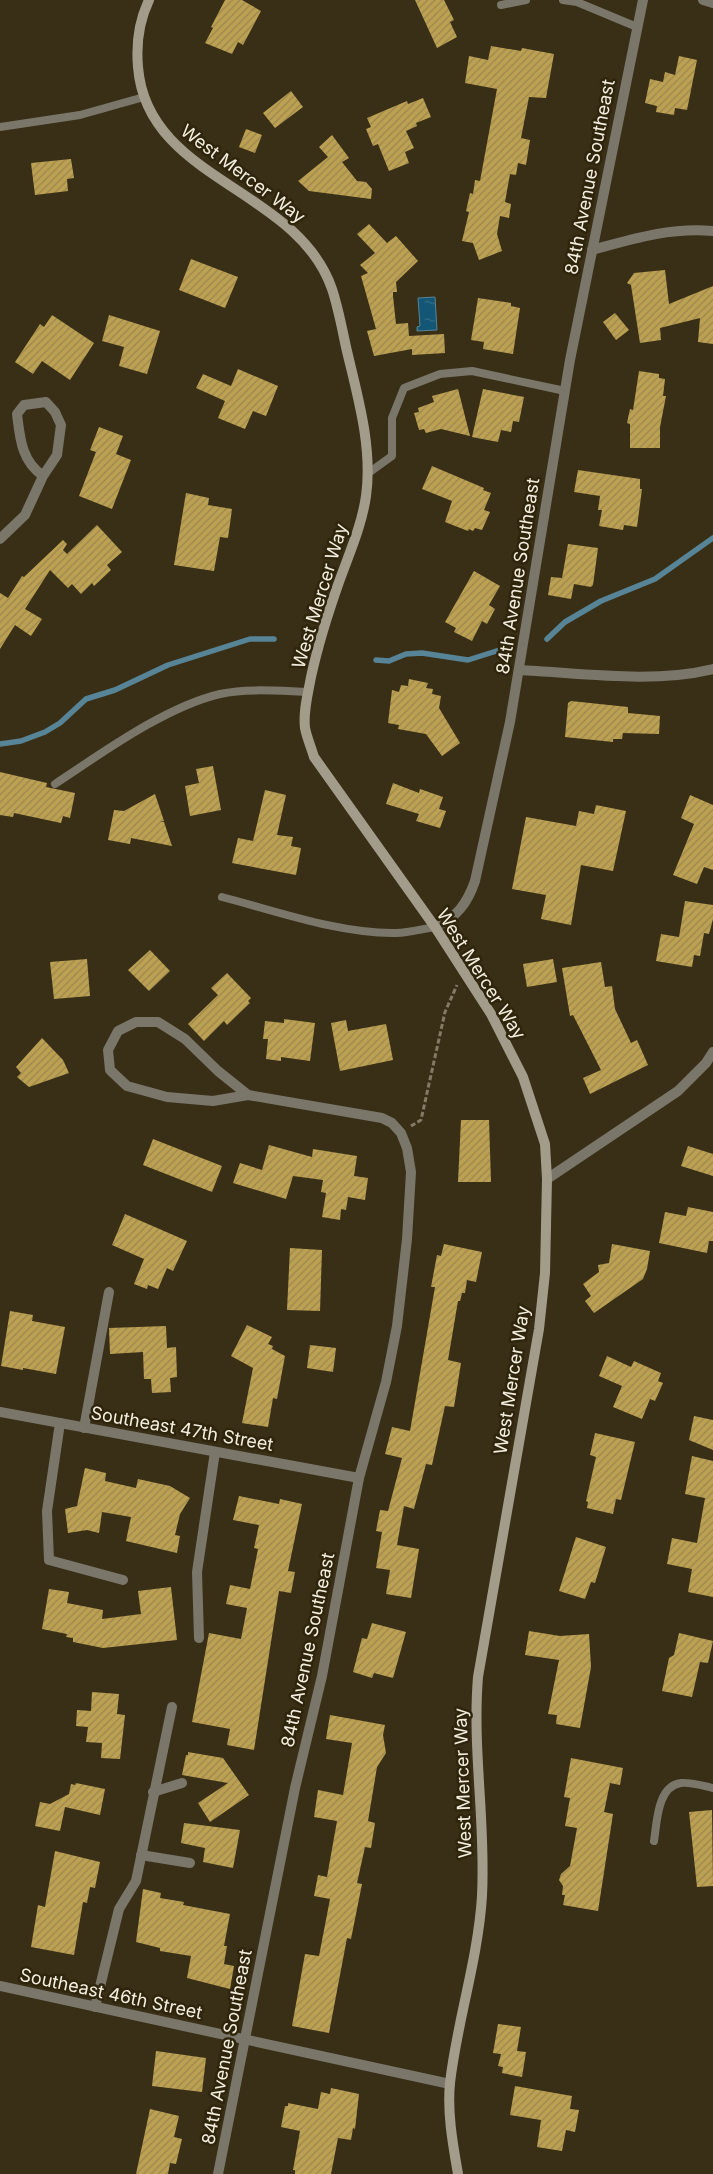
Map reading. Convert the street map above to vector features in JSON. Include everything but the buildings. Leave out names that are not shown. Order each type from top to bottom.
[{"type":"street","name":"West Mercer Way","points":[[149,0],[139,31],[136,53],[138,75],[144,97],[153,117],[166,136],[182,152],[292,228],[308,246],[322,266],[332,288],[356,390],[367,474],[366,497],[359,525],[329,613],[308,692],[305,708],[305,727],[314,757],[391,869],[435,927],[491,1014],[523,1077],[545,1144],[547,1179],[545,1273],[539,1329],[478,1676],[476,1721],[482,1848],[482,1898],[450,2084],[452,2134],[458,2174]]},
{"type":"street","name":"84th Avenue Southeast","points":[[435,927],[451,920],[461,910],[475,881],[510,722],[565,391],[643,0]]},
{"type":"street","points":[[703,0],[713,2]]},
{"type":"street","points":[[592,250],[662,232],[696,229],[713,230]]},
{"type":"street","points":[[0,539],[25,515],[43,476],[56,455],[61,424],[55,412],[46,402],[24,405],[17,414],[21,448],[33,469],[43,476]]},
{"type":"street","points":[[519,670],[659,677],[693,674],[713,669]]},
{"type":"street","points":[[136,1022],[158,1022],[185,1039],[218,1071],[248,1095],[212,1101],[167,1097],[127,1086],[110,1070],[108,1050],[118,1031],[136,1022]]},
{"type":"street","points":[[547,1179],[678,1091],[706,1063],[713,1052]]},
{"type":"street","name":"84th Avenue Southeast","points":[[218,2174],[295,1788],[324,1667],[359,1478],[386,1382],[396,1326],[406,1239],[411,1172],[407,1148],[401,1133],[392,1123],[382,1118],[248,1095]]},
{"type":"street","points":[[84,1428],[109,1292]]},
{"type":"street","name":"Southeast 47th Street","points":[[0,1412],[359,1478]]},
{"type":"street","points":[[60,1424],[46,1511],[49,1560],[123,1580]]},
{"type":"street","points":[[199,1638],[197,1572],[216,1452]]},
{"type":"street","points":[[95,2007],[119,1909],[136,1881],[172,1706]]},
{"type":"street","points":[[153,1792],[182,1783]]},
{"type":"street","points":[[141,1855],[190,1863]]},
{"type":"street","name":"Southeast 46th Street","points":[[0,1986],[450,2084]]},
{"type":"lane","points":[[501,5],[526,0]]},
{"type":"lane","points":[[563,0],[577,2],[637,27]]},
{"type":"lane","points":[[0,127],[80,115],[144,97]]},
{"type":"lane","points":[[367,474],[392,456],[392,418],[404,388],[414,383],[440,374],[472,371],[565,391]]},
{"type":"lane","points":[[55,784],[103,752],[157,721],[201,700],[221,694],[248,691],[308,692]]},
{"type":"lane","name":"84th Avenue Southeast","points":[[222,897],[311,921],[352,928],[396,933],[435,927]]},
{"type":"lane","points":[[654,1841],[660,1805],[670,1787],[681,1783],[713,1788]]},
{"type":"path","points":[[421,1120],[446,1012],[454,992]]},
{"type":"water","points":[[435,297],[437,330],[417,331],[417,327],[420,326],[418,298]]},
{"type":"waterway","points":[[547,639],[565,622],[601,601],[655,579],[713,538]]},
{"type":"waterway","points":[[0,744],[21,741],[45,732],[60,723],[86,699],[115,690],[168,665],[250,639],[274,639]]},
{"type":"waterway","points":[[376,660],[389,661],[406,654],[422,653],[468,660],[506,648]]}]
